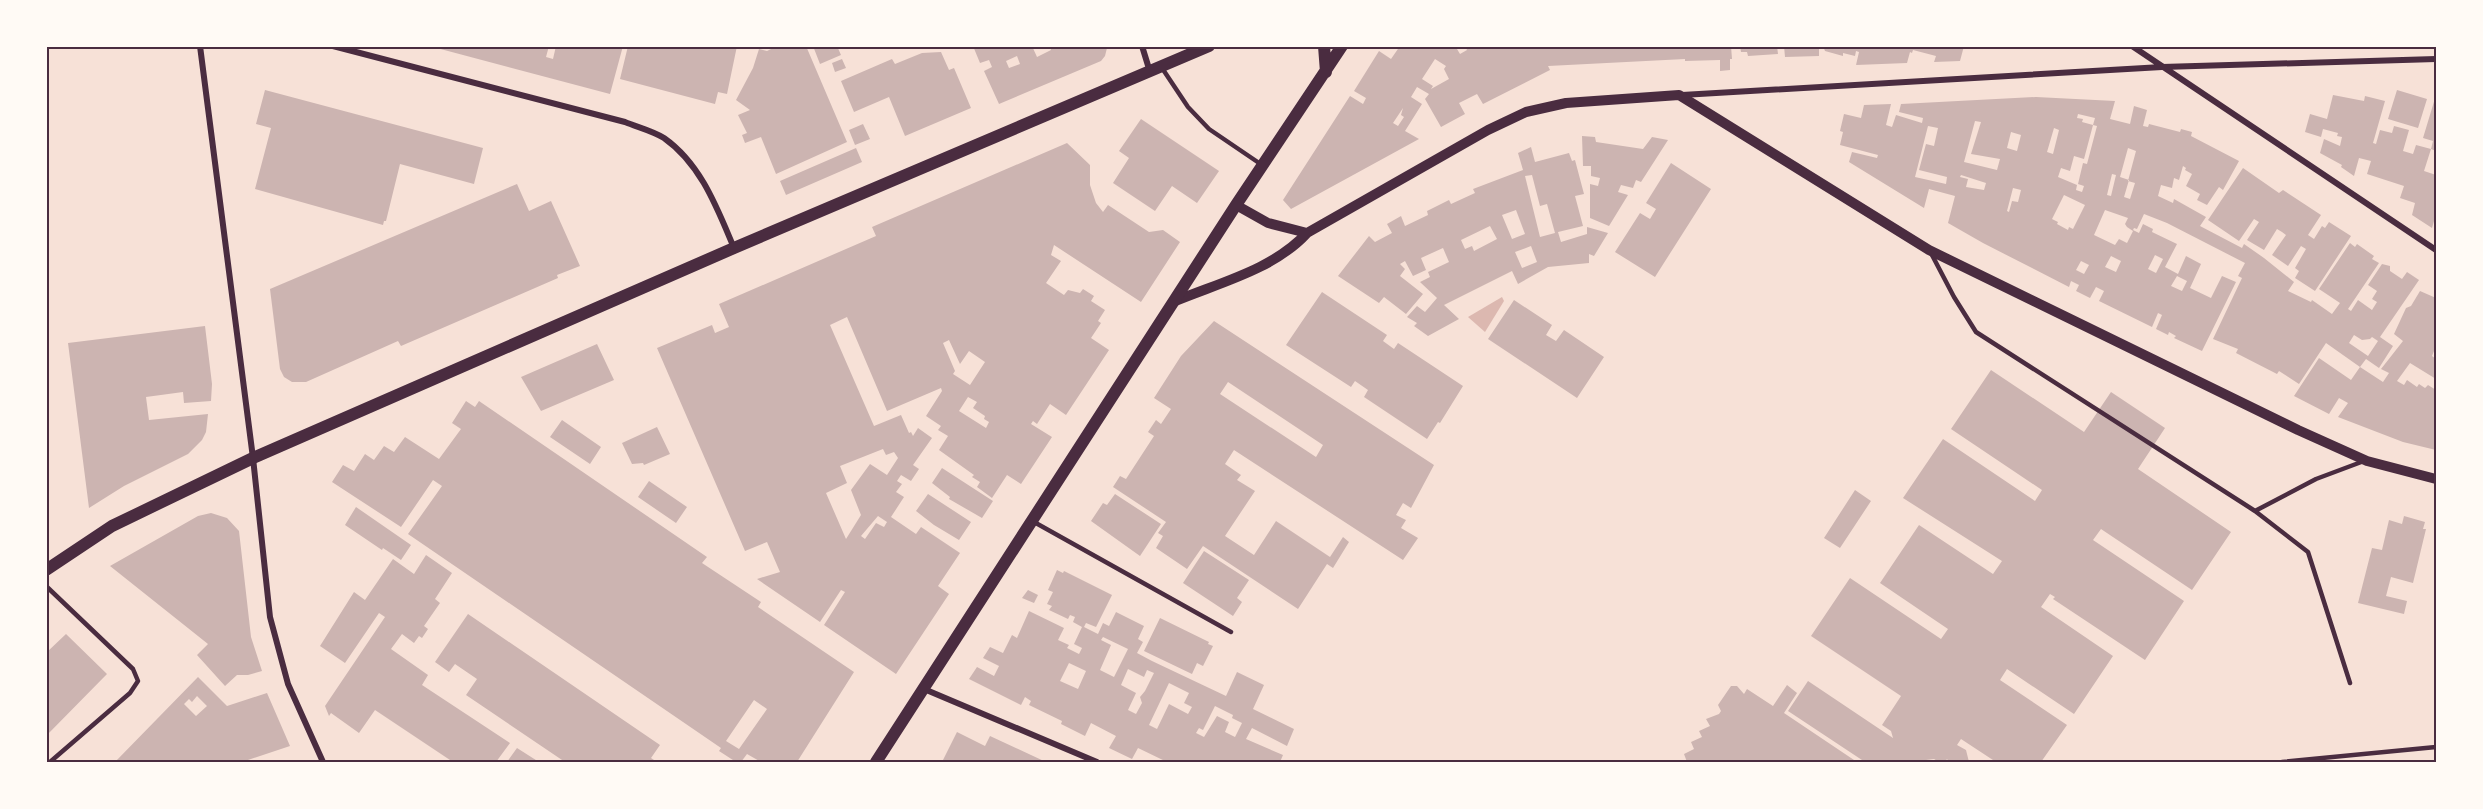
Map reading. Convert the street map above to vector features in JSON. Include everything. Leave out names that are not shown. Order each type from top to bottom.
[{"type":"main road","points":[[46,570],[112,526],[253,458],[734,248],[1209,46]]},
{"type":"main road","points":[[1324,46],[1326,74]]},
{"type":"main road","points":[[876,762],[1236,205],[1326,74],[1342,46]]},
{"type":"street","points":[[200,46],[253,458],[270,616],[288,684],[323,762]]},
{"type":"street","points":[[333,46],[625,122],[663,137],[687,157],[694,167],[713,197],[734,248]]},
{"type":"street","points":[[1142,46],[1156,70]]},
{"type":"street","points":[[2132,46],[2436,250]]},
{"type":"street","points":[[1173,302],[1259,268],[1293,248],[1306,233],[1488,130],[1526,112],[1566,103],[2162,67],[2436,59]]},
{"type":"street","points":[[1679,95],[1929,250],[2298,430],[2367,461],[2436,479]]},
{"type":"street","points":[[1236,205],[1268,223],[1306,233]]},
{"type":"street","points":[[924,689],[1097,762]]},
{"type":"lane","points":[[1156,70],[1209,129],[1263,166]]},
{"type":"lane","points":[[1929,250],[1976,332],[2255,511],[2308,552],[2350,683]]},
{"type":"lane","points":[[2255,511],[2316,479],[2367,461]]},
{"type":"lane","points":[[1032,520],[1231,632]]},
{"type":"lane","points":[[46,586],[133,669],[138,681],[130,693],[50,762]]},
{"type":"lane","points":[[2282,762],[2436,747]]},
{"type":"shaded area","points":[[1502,297],[1504,301],[1485,332],[1468,317]]},
{"type":"building","points":[[549,46],[546,57],[553,59],[556,46],[623,46],[610,94],[433,47]]},
{"type":"building","points":[[628,46],[737,46],[727,94],[718,92],[715,104],[620,79]]},
{"type":"building","points":[[777,46],[806,46],[847,142],[776,174],[761,137],[745,143],[742,135],[747,133],[738,115],[750,110],[736,100],[753,68],[759,49],[767,51]]},
{"type":"building","points":[[813,46],[837,46],[841,55],[820,64]]},
{"type":"building","points":[[973,46],[1032,46],[1037,57],[1051,50],[1050,46],[1107,48],[1101,61],[999,104],[984,71],[992,67],[989,60],[980,63]],"holes":[[[1017,56],[1020,64],[1009,68],[1006,61]]]},
{"type":"building","points":[[1400,46],[1459,46],[1457,49],[1460,54],[1467,50],[1465,46],[1731,46],[1732,59],[1730,59],[1730,70],[1720,71],[1720,60],[1685,61],[1685,59],[1548,66],[1550,70],[1483,104],[1477,94],[1459,103],[1465,114],[1441,127],[1425,99],[1429,94],[1417,87],[1411,97],[1422,104],[1405,131],[1419,139],[1291,209],[1283,200],[1350,96],[1363,104],[1366,98],[1354,91],[1379,51],[1391,59]],"holes":[[[1435,59],[1446,66],[1444,69],[1449,79],[1431,89],[1433,86],[1422,79]],[[1403,108],[1401,115],[1404,117],[1398,126],[1393,123]]]},
{"type":"building","points":[[1740,46],[1777,46],[1778,54],[1748,56],[1747,52],[1741,52]]},
{"type":"building","points":[[1784,46],[1819,46],[1819,56],[1785,57]]},
{"type":"building","points":[[1823,46],[1964,46],[1960,61],[1934,62],[1936,56],[1913,50],[1912,53],[1910,52],[1907,63],[1856,65],[1859,52],[1856,51],[1855,56],[1843,53],[1843,56],[1825,51]]},
{"type":"building","points":[[941,52],[949,70],[954,68],[971,108],[905,136],[889,97],[854,112],[841,81],[892,59],[895,64],[922,53]]},
{"type":"building","points":[[842,59],[846,68],[835,72],[832,63]]},
{"type":"building","points":[[265,90],[483,148],[474,184],[400,164],[386,221],[383,225],[255,189],[271,128],[256,124]]},
{"type":"building","points":[[2397,90],[2427,99],[2418,128],[2388,119]]},
{"type":"building","points":[[2333,95],[2364,101],[2365,96],[2385,101],[2373,143],[2376,144],[2380,130],[2392,133],[2394,126],[2409,130],[2403,151],[2413,154],[2416,145],[2431,149],[2424,171],[2436,175],[2436,214],[2432,228],[2412,215],[2415,203],[2400,198],[2404,186],[2367,174],[2371,161],[2359,158],[2354,176],[2341,167],[2342,165],[2320,153],[2324,139],[2340,146],[2342,137],[2337,136],[2338,133],[2323,129],[2321,137],[2305,132],[2310,114],[2327,119]]},
{"type":"building","points":[[2436,95],[2436,151],[2431,149],[2433,141],[2423,138]]},
{"type":"building","points":[[2036,97],[2115,101],[2110,119],[2130,124],[2134,106],[2147,110],[2143,126],[2148,127],[2149,124],[2180,132],[2181,129],[2192,132],[2191,136],[2239,161],[2223,190],[2219,187],[2207,205],[2197,200],[2200,194],[2186,186],[2192,174],[2183,166],[2179,180],[2174,178],[2172,188],[2161,185],[2158,196],[2173,203],[2174,199],[2206,217],[2200,226],[2242,248],[2244,244],[2294,282],[2288,291],[2311,302],[2312,300],[2332,314],[2340,303],[2319,289],[2350,243],[2355,247],[2357,244],[2374,256],[2372,259],[2379,263],[2348,309],[2351,311],[2358,300],[2372,310],[2377,302],[2372,299],[2377,291],[2368,285],[2382,264],[2390,266],[2390,271],[2402,279],[2407,272],[2419,280],[2380,337],[2393,346],[2379,368],[2366,359],[2360,367],[2326,343],[2299,384],[2279,371],[2277,374],[2236,353],[2238,349],[2213,339],[2242,278],[2238,276],[2245,263],[2167,223],[2144,214],[2137,229],[2133,230],[2139,233],[2143,224],[2153,229],[2152,232],[2177,244],[2165,267],[2178,274],[2186,256],[2201,264],[2190,288],[2211,298],[2222,276],[2236,282],[2202,351],[2174,338],[2176,336],[2169,332],[2168,335],[2156,329],[2162,315],[2158,313],[2152,327],[2099,301],[2104,291],[2096,287],[2090,298],[2076,291],[2079,285],[2071,281],[2069,287],[1948,223],[1955,196],[1929,189],[1924,208],[1849,162],[1852,152],[1877,158],[1878,155],[1840,145],[1844,114],[1861,118],[1864,105],[1891,104],[1886,125],[1892,127],[1896,115],[1922,123],[1923,118],[1899,112],[1901,104]],"holes":[[[2078,114],[2095,118],[2093,125],[2082,122],[2083,119],[2077,118]],[[1975,121],[1981,122],[1971,154],[2000,159],[1997,170],[1964,162]],[[2093,125],[2097,126],[2087,164],[2083,163],[2078,184],[2084,186],[2082,192],[2076,190],[2077,185],[2058,177],[2061,168],[2070,171],[2074,156],[2084,159]],[[1928,126],[1938,128],[1934,146],[1926,144],[1919,170],[1947,177],[1946,184],[1915,177]],[[2054,128],[2059,130],[2053,154],[2047,152]],[[2011,132],[2021,135],[2017,151],[2007,148]],[[2128,148],[2136,151],[2128,180],[2120,177]],[[2112,174],[2116,175],[2111,196],[2107,195]],[[1961,175],[1986,183],[1984,190],[1966,187],[1968,179],[1960,177]],[[2129,181],[2135,183],[2130,199],[2124,197]],[[2013,188],[2021,190],[2018,202],[2012,201],[2009,212],[2007,211]],[[2064,195],[2085,205],[2073,229],[2069,227],[2068,230],[2052,219]],[[2105,210],[2128,218],[2125,224],[2133,231],[2127,243],[2119,239],[2115,245],[2094,235]],[[2155,255],[2163,259],[2156,273],[2148,269]],[[2111,256],[2121,261],[2116,272],[2105,267]],[[2081,261],[2089,265],[2084,274],[2076,270]],[[2177,276],[2187,281],[2182,291],[2171,286]],[[2354,335],[2362,340],[2372,337],[2378,341],[2368,356],[2349,343]]]},
{"type":"building","points":[[1141,119],[1219,171],[1197,203],[1172,186],[1155,211],[1113,183],[1129,158],[1119,151]]},
{"type":"building","points":[[863,124],[870,139],[855,145],[849,130]]},
{"type":"building","points":[[1582,136],[1595,137],[1596,142],[1643,149],[1652,137],[1668,140],[1641,182],[1636,180],[1633,188],[1621,185],[1618,192],[1628,195],[1609,226],[1590,218],[1590,184],[1598,186],[1600,178],[1591,176],[1591,166],[1583,166]]},
{"type":"building","points":[[1067,143],[1090,165],[1090,185],[1096,203],[1103,212],[1108,205],[1149,232],[1163,230],[1180,242],[1141,302],[1054,245],[1051,255],[1061,261],[1046,283],[1064,295],[1068,290],[1080,293],[1083,289],[1094,296],[1091,301],[1105,310],[1098,321],[1101,323],[1091,338],[1109,350],[1066,415],[1050,404],[1037,424],[1033,421],[1031,424],[1052,437],[1021,484],[1007,475],[992,498],[977,487],[980,482],[972,477],[974,475],[939,450],[948,436],[938,430],[941,426],[926,416],[942,391],[941,388],[887,411],[847,317],[830,325],[874,426],[901,415],[909,433],[911,432],[913,436],[918,428],[932,438],[913,465],[919,469],[911,481],[901,475],[897,481],[902,484],[896,492],[904,497],[891,517],[916,534],[921,527],[960,553],[938,586],[949,594],[896,674],[824,625],[845,592],[841,590],[820,622],[757,579],[780,572],[767,542],[745,551],[657,348],[712,325],[715,333],[729,327],[719,304],[876,236],[872,227]],"holes":[[[949,340],[960,364],[969,351],[985,362],[970,385],[953,374],[955,371],[943,343]],[[968,397],[977,402],[973,408],[985,416],[984,419],[989,422],[986,428],[959,411]],[[883,449],[886,455],[894,452],[898,458],[887,475],[870,464],[851,490],[861,515],[846,539],[826,493],[847,483],[840,466]],[[878,516],[887,522],[884,527],[876,523],[865,539],[861,536]]]},
{"type":"building","points":[[1531,147],[1535,162],[1569,153],[1572,161],[1575,160],[1584,194],[1575,196],[1583,226],[1558,232],[1561,242],[1587,234],[1587,227],[1608,233],[1594,256],[1589,254],[1589,263],[1548,267],[1518,284],[1512,271],[1444,305],[1459,319],[1428,336],[1414,326],[1417,323],[1407,317],[1417,306],[1425,312],[1437,298],[1420,282],[1430,277],[1428,272],[1449,262],[1443,248],[1421,258],[1426,270],[1413,276],[1405,261],[1400,264],[1405,269],[1400,276],[1423,294],[1406,314],[1384,297],[1379,303],[1338,276],[1369,236],[1375,242],[1392,233],[1387,224],[1401,216],[1405,226],[1428,215],[1427,211],[1449,200],[1451,204],[1475,193],[1473,189],[1523,170],[1518,153]],"holes":[[[1532,175],[1540,206],[1547,204],[1555,233],[1540,237],[1525,176]],[[1516,210],[1525,234],[1512,239],[1502,215]],[[1490,226],[1497,239],[1474,251],[1472,246],[1465,249],[1461,240]],[[1531,246],[1537,262],[1522,268],[1515,252]]]},
{"type":"building","points":[[856,148],[862,162],[786,195],[780,181]]},
{"type":"building","points":[[1671,163],[1711,189],[1655,277],[1615,252],[1640,213],[1650,219],[1656,209],[1646,203]]},
{"type":"building","points":[[2243,168],[2279,193],[2283,190],[2321,215],[2308,235],[2314,239],[2322,226],[2325,228],[2329,222],[2351,236],[2315,291],[2295,278],[2299,271],[2295,268],[2306,249],[2301,246],[2288,266],[2272,255],[2286,235],[2282,232],[2277,229],[2264,250],[2247,240],[2259,222],[2254,219],[2239,241],[2208,220]]},
{"type":"building","points":[[517,184],[529,211],[551,201],[580,266],[557,275],[558,278],[401,346],[398,341],[306,382],[292,382],[284,377],[280,369],[270,289]]},
{"type":"building","points":[[2420,291],[2436,298],[2436,346],[2432,356],[2436,359],[2436,379],[2410,363],[2397,381],[2404,385],[2407,380],[2417,387],[2419,384],[2425,388],[2428,385],[2436,390],[2436,450],[2403,442],[2338,417],[2348,403],[2339,398],[2329,414],[2294,396],[2319,358],[2351,380],[2360,367],[2383,382],[2389,373],[2381,369],[2403,341],[2394,334],[2406,308],[2411,306]]},
{"type":"building","points":[[1322,292],[1387,335],[1383,341],[1394,349],[1398,343],[1463,386],[1427,439],[1364,397],[1368,390],[1355,381],[1351,387],[1286,345]]},
{"type":"building","points":[[1514,300],[1552,325],[1546,335],[1556,341],[1564,330],[1604,357],[1577,398],[1488,339]]},
{"type":"building","points":[[1214,321],[1434,465],[1411,508],[1403,503],[1396,515],[1406,520],[1401,528],[1418,538],[1403,560],[1234,450],[1225,464],[1241,475],[1237,480],[1255,491],[1225,536],[1254,555],[1276,521],[1330,557],[1343,537],[1349,542],[1333,568],[1327,564],[1298,609],[1203,546],[1187,569],[1156,548],[1163,536],[1158,533],[1166,522],[1113,487],[1120,476],[1126,479],[1154,436],[1148,432],[1156,420],[1161,424],[1171,409],[1154,398],[1181,356]],"holes":[[[1228,382],[1323,445],[1316,457],[1220,394]]]},
{"type":"building","points":[[205,326],[212,384],[211,401],[184,403],[183,392],[146,397],[149,420],[208,414],[206,432],[202,440],[188,454],[124,486],[89,508],[68,343]]},
{"type":"building","points":[[597,344],[614,380],[541,411],[521,377]]},
{"type":"building","points":[[1991,370],[2084,432],[2111,392],[2165,428],[2138,469],[2231,532],[2192,590],[2101,529],[2093,540],[2184,601],[2145,660],[2053,599],[2055,597],[2050,594],[2041,607],[2113,656],[2074,714],[2007,669],[2000,680],[2067,725],[2041,762],[1996,762],[1961,739],[1957,745],[1966,750],[1969,762],[1949,762],[1947,759],[1945,762],[1939,762],[1934,759],[1926,760],[1929,762],[1865,762],[1788,711],[1808,681],[1893,738],[1891,731],[1882,725],[1901,696],[1811,636],[1850,578],[1941,639],[1948,629],[1880,583],[1919,525],[1993,574],[2002,561],[1903,498],[1943,439],[2035,501],[2042,490],[1951,429]]},
{"type":"building","points":[[466,401],[475,407],[479,401],[707,557],[702,563],[761,602],[758,607],[854,672],[797,762],[761,762],[747,754],[741,762],[736,762],[719,751],[721,748],[408,534],[442,486],[433,480],[401,527],[332,482],[343,465],[354,471],[365,454],[374,460],[384,446],[394,452],[405,437],[439,459],[461,429],[452,423]],"holes":[[[754,700],[767,709],[739,749],[726,741]]]},
{"type":"building","points":[[562,420],[601,447],[590,464],[550,437]]},
{"type":"building","points":[[657,427],[670,454],[644,465],[643,463],[632,464],[622,443]]},
{"type":"building","points":[[942,468],[993,501],[982,518],[949,499],[950,497],[932,483]]},
{"type":"building","points":[[649,481],[687,507],[676,523],[638,497]]},
{"type":"building","points":[[1855,490],[1871,501],[1840,548],[1824,538]]},
{"type":"building","points":[[928,494],[971,522],[959,540],[916,511]]},
{"type":"building","points":[[1115,494],[1161,524],[1140,556],[1091,521],[1103,503],[1107,505]]},
{"type":"building","points":[[356,507],[411,545],[401,560],[345,525]]},
{"type":"building","points":[[211,513],[227,518],[239,531],[251,637],[262,671],[237,675],[225,686],[197,655],[208,644],[110,566],[198,516]]},
{"type":"building","points":[[2404,516],[2425,522],[2423,529],[2426,529],[2413,583],[2391,577],[2386,596],[2407,601],[2404,614],[2358,603],[2372,548],[2382,550],[2389,520],[2402,524]]},
{"type":"building","points":[[1204,551],[1249,580],[1237,598],[1242,602],[1233,616],[1183,583]]},
{"type":"building","points":[[426,555],[452,573],[435,599],[440,603],[424,626],[428,629],[422,638],[419,636],[414,643],[402,634],[391,649],[428,675],[422,685],[510,743],[496,762],[453,762],[375,710],[359,733],[331,713],[329,716],[325,706],[385,617],[379,613],[345,663],[320,646],[354,592],[365,600],[393,559],[414,574]]},
{"type":"building","points":[[1057,570],[1063,573],[1064,571],[1112,595],[1096,627],[1086,623],[1084,627],[1098,634],[1103,623],[1109,626],[1116,612],[1144,626],[1138,639],[1143,642],[1137,653],[1226,696],[1237,672],[1264,685],[1253,709],[1294,729],[1287,746],[1252,728],[1246,739],[1283,755],[1280,762],[1167,762],[1138,748],[1132,759],[1109,748],[1116,736],[1091,723],[1085,736],[1061,724],[1062,721],[1029,705],[1031,701],[1025,697],[1021,705],[969,679],[977,667],[994,676],[999,666],[983,658],[990,647],[1003,653],[1012,635],[1017,638],[1029,611],[1064,628],[1058,640],[1069,645],[1067,648],[1079,654],[1082,648],[1074,644],[1082,627],[1073,622],[1075,617],[1070,615],[1068,619],[1049,610],[1052,606],[1047,604],[1053,592],[1048,590]],"holes":[[[1103,637],[1128,649],[1114,677],[1100,670],[1111,645],[1101,640]],[[1069,663],[1086,671],[1078,689],[1060,681]],[[1128,669],[1144,677],[1147,670],[1154,673],[1140,697],[1142,703],[1136,714],[1128,710],[1136,693],[1121,685]],[[1169,683],[1189,693],[1184,703],[1192,707],[1188,714],[1169,704],[1157,729],[1149,725]],[[1215,706],[1233,715],[1232,718],[1242,723],[1235,737],[1225,732],[1229,722],[1217,716],[1204,737],[1196,733],[1199,728],[1203,730]]]},
{"type":"building","points":[[1028,590],[1038,595],[1034,603],[1022,598]]},
{"type":"building","points":[[468,614],[660,745],[651,758],[657,762],[565,762],[466,695],[477,679],[455,664],[449,672],[435,662]]},
{"type":"building","points":[[1160,618],[1213,646],[1203,666],[1197,663],[1192,674],[1144,651]]},
{"type":"building","points":[[66,634],[107,674],[46,736],[46,653]]},
{"type":"building","points":[[198,677],[227,706],[267,693],[290,746],[242,762],[115,762]],"holes":[[[197,696],[207,706],[196,716],[184,704],[189,699],[192,702]]]},
{"type":"building","points":[[1787,685],[1797,693],[1784,713],[1857,762],[1687,762],[1684,754],[1694,749],[1691,742],[1702,737],[1699,731],[1710,726],[1706,719],[1719,714],[1721,711],[1718,705],[1731,686],[1737,686],[1744,694],[1747,689],[1773,706]]},
{"type":"building","points":[[957,732],[985,746],[990,736],[1046,762],[942,762]]},
{"type":"building","points":[[517,748],[539,762],[507,762]]}]
